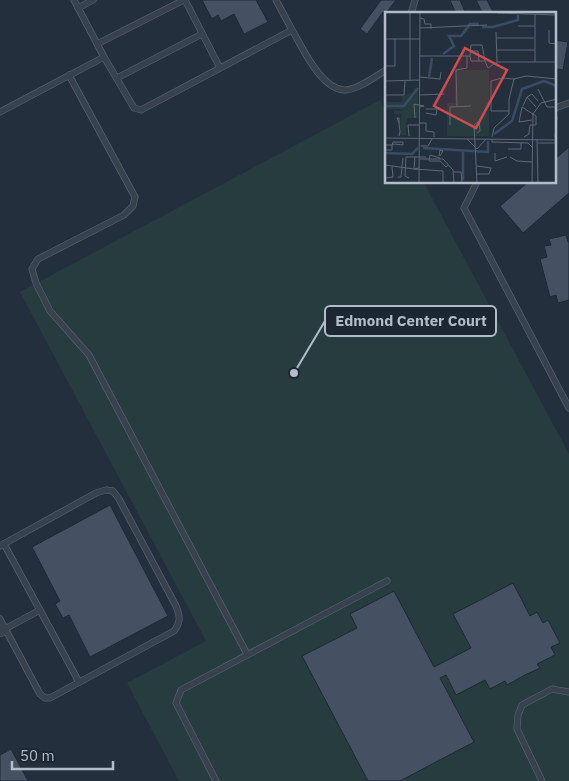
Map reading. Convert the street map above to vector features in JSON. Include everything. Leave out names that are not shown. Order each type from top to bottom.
[{"type":"lane","points":[[74,0],[134,108],[141,110],[292,30]]},
{"type":"lane","points":[[78,8],[93,0]]},
{"type":"lane","points":[[97,44],[184,0],[220,68]]},
{"type":"lane","points":[[276,0],[321,78],[333,86],[345,90],[359,86],[385,71]]},
{"type":"lane","points":[[117,78],[202,34]]},
{"type":"lane","points":[[0,112],[104,57]]},
{"type":"lane","points":[[69,76],[135,196],[134,206],[124,214],[38,259],[32,269],[36,283],[50,311],[89,355],[247,654]]},
{"type":"lane","points":[[556,108],[569,104]]},
{"type":"lane","points":[[476,184],[464,208],[569,408]]},
{"type":"lane","points":[[0,619],[2,630],[40,694],[45,698],[50,698],[174,631],[180,624],[180,616],[176,606],[119,499],[113,492],[106,490],[96,493],[2,545],[79,682]]},
{"type":"lane","points":[[216,781],[176,703],[180,690],[387,582]]},
{"type":"lane","points":[[2,630],[40,610]]},
{"type":"lane","points":[[542,781],[517,729],[518,715],[522,705],[552,689],[569,692]]},
{"type":"green space","points":[[380,100],[385,111],[385,184],[425,184],[569,454],[569,781],[179,781],[127,683],[206,641],[20,292]]},
{"type":"building","points":[[202,0],[256,0],[268,22],[244,34],[234,14],[221,21],[218,15],[212,19]]},
{"type":"building","points":[[381,0],[396,0],[387,12],[383,12],[367,34],[360,29]]},
{"type":"building","points":[[450,0],[460,0],[465,12],[455,12]]},
{"type":"building","points":[[476,0],[487,0],[493,12],[482,12]]},
{"type":"building","points":[[556,40],[568,42],[563,70],[558,69],[556,76]]},
{"type":"building","points":[[569,147],[569,193],[523,233],[500,206],[526,184],[556,184],[556,158]]},
{"type":"building","points":[[566,235],[569,242],[569,300],[558,303],[556,295],[550,297],[540,259],[547,257],[544,246],[551,245],[549,239]]},
{"type":"building","points":[[110,505],[168,616],[90,657],[69,615],[63,618],[55,604],[60,601],[32,547]]},
{"type":"building","points":[[513,583],[530,616],[537,612],[543,623],[548,620],[560,643],[551,647],[555,655],[537,664],[540,668],[507,685],[505,681],[490,689],[485,680],[456,695],[446,675],[440,678],[474,742],[400,781],[368,781],[302,656],[357,628],[350,614],[394,591],[434,667],[471,648],[453,614]]},
{"type":"building","points":[[11,749],[28,781],[0,781],[0,755]]},
{"type":"place","name":"Edmond Center Court","points":[[294,373]]}]
